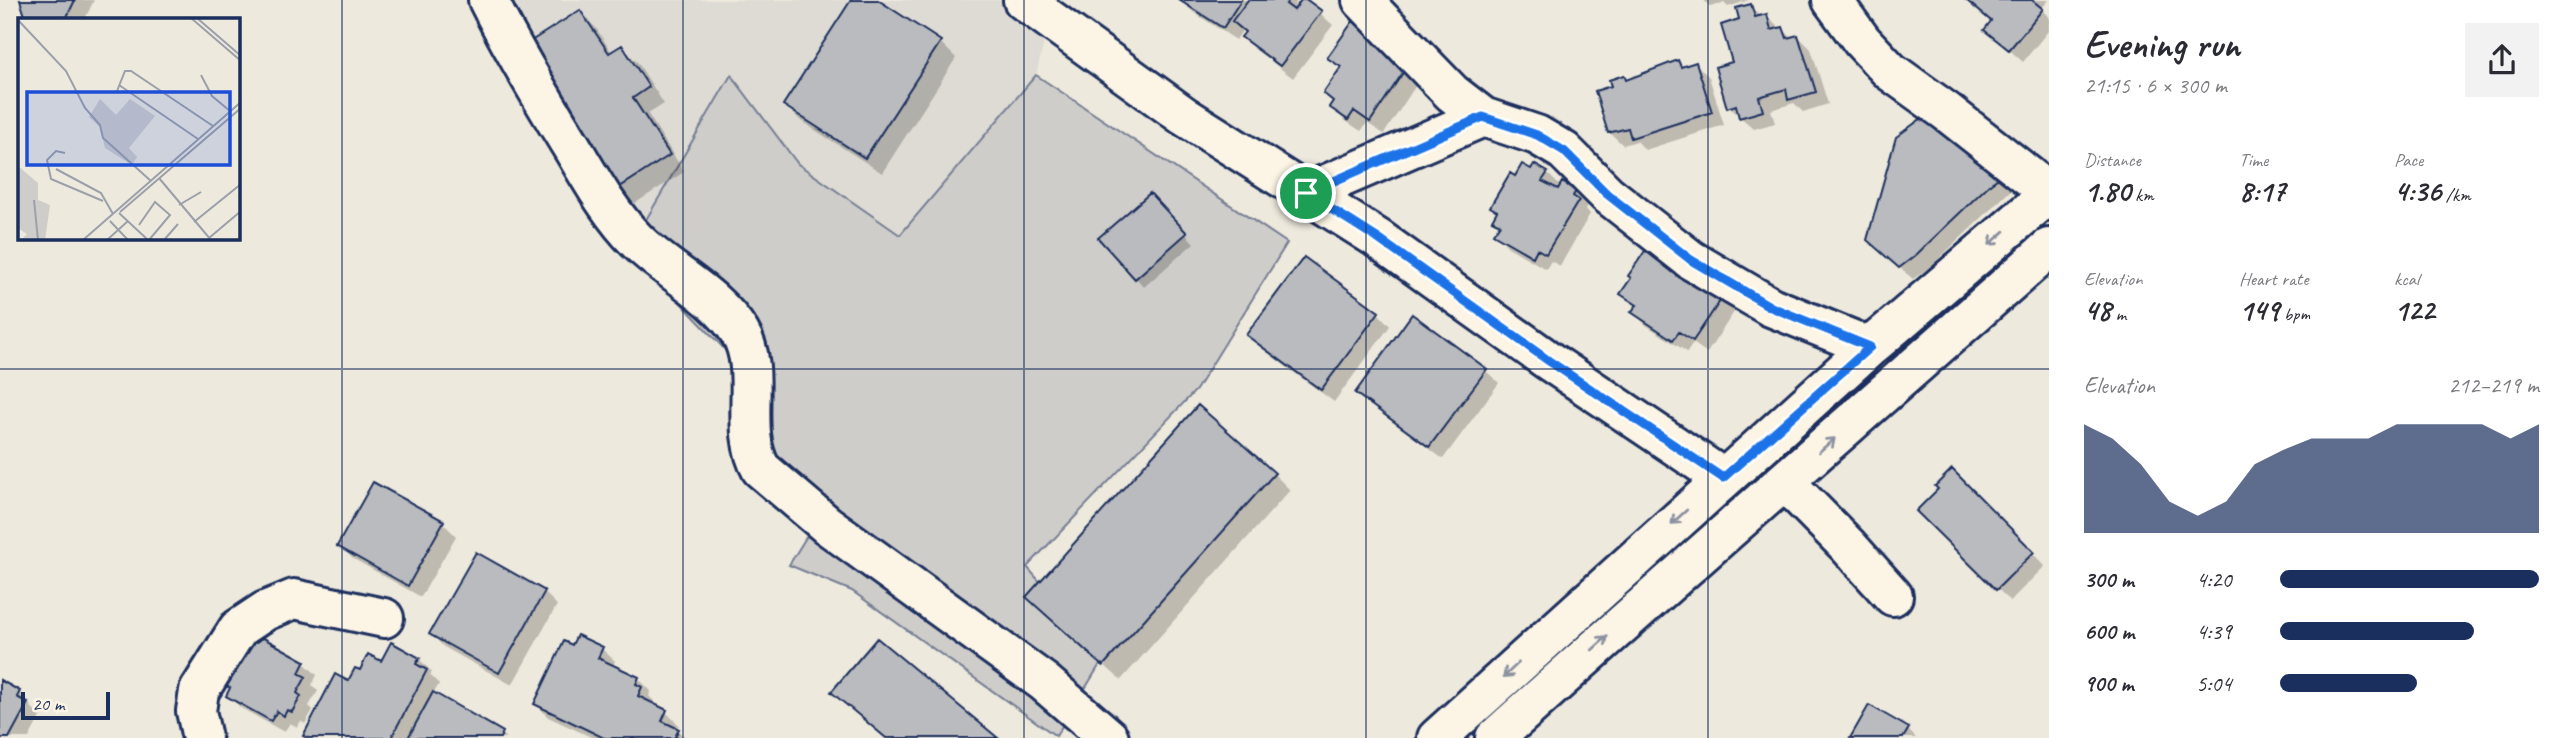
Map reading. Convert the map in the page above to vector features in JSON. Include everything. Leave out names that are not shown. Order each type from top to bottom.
[{"type":"street","points":[[488,0],[522,63],[614,214],[637,241],[719,307],[739,333],[749,359],[752,437],[761,469],[827,525],[1044,681],[1109,738]]},
{"type":"street","points":[[1023,0],[1184,116],[1377,238],[1538,353],[1723,478]]},
{"type":"street","points":[[1362,0],[1452,93],[1483,117],[1537,135],[1564,151],[1607,194],[1703,267],[1771,307],[1870,347]]},
{"type":"street","points":[[1437,738],[1870,347],[2049,193],[1947,112],[1890,71],[1861,41],[1832,0]]},
{"type":"street","points":[[1306,193],[1483,117]]},
{"type":"street","points":[[1495,738],[1718,537],[1785,482],[2049,248]]},
{"type":"street","points":[[1785,482],[1894,596]]},
{"type":"street","points":[[202,738],[196,711],[199,691],[237,629],[265,611],[294,599],[384,618]]},
{"type":"shaded area","points":[[475,0],[1033,0],[1051,13],[1036,75],[900,235],[798,164],[731,76],[627,252],[584,204],[502,61]]},
{"type":"shaded area","points":[[731,75],[798,164],[900,235],[1036,75],[1287,243],[1196,390],[1027,567],[1105,656],[1056,736],[852,591],[789,565],[813,526],[752,484],[732,357],[660,281],[627,252]]},
{"type":"building","points":[[20,0],[75,0],[66,18],[26,18]]},
{"type":"building","points":[[851,0],[878,0],[941,41],[865,158],[783,105]]},
{"type":"building","points":[[1179,0],[1241,0],[1223,28]]},
{"type":"building","points":[[1248,0],[1289,0],[1286,4],[1294,10],[1301,0],[1307,0],[1322,11],[1280,66],[1241,37],[1245,32],[1232,21]]},
{"type":"building","points":[[1966,0],[2032,0],[2043,9],[2009,50],[1984,30],[1991,21]]},
{"type":"building","points":[[1751,4],[1755,17],[1767,14],[1771,30],[1783,27],[1787,38],[1798,35],[1816,92],[1788,100],[1786,89],[1759,97],[1763,111],[1739,118],[1736,105],[1727,108],[1715,67],[1732,62],[1721,25],[1739,19],[1736,8]]},
{"type":"building","points":[[580,10],[609,53],[622,45],[649,87],[633,98],[670,155],[612,192],[520,48]]},
{"type":"building","points":[[1353,21],[1412,59],[1370,122],[1354,111],[1348,120],[1329,107],[1333,101],[1323,93],[1341,67],[1327,58]]},
{"type":"building","points":[[1678,60],[1681,67],[1696,62],[1712,112],[1631,138],[1628,128],[1608,133],[1595,91],[1611,86],[1609,80],[1624,75],[1626,80]]},
{"type":"building","points":[[1922,118],[1984,160],[2000,177],[1899,268],[1867,240],[1896,137]]},
{"type":"building","points":[[1522,164],[1531,169],[1534,164],[1548,172],[1542,181],[1558,189],[1562,182],[1576,191],[1573,196],[1579,200],[1546,254],[1537,249],[1533,257],[1493,234],[1500,224],[1492,220],[1497,211],[1490,207],[1510,173],[1515,176]]},
{"type":"building","points":[[1150,193],[1187,233],[1135,279],[1098,238]]},
{"type":"building","points":[[1647,248],[1722,298],[1693,341],[1679,332],[1673,340],[1631,312],[1637,305],[1620,294],[1631,278],[1628,276]]},
{"type":"building","points":[[1304,257],[1379,312],[1321,390],[1246,335]]},
{"type":"building","points":[[1412,314],[1487,369],[1429,447],[1355,393]]},
{"type":"building","points":[[1198,405],[1275,473],[1103,666],[1026,597]]},
{"type":"building","points":[[1952,469],[2034,552],[1996,590],[1916,511],[1938,489],[1935,486]]},
{"type":"building","points":[[373,482],[444,521],[408,586],[337,546]]},
{"type":"building","points":[[476,552],[545,591],[499,673],[429,634]]},
{"type":"building","points":[[258,635],[305,661],[299,673],[306,677],[297,693],[301,696],[292,712],[287,710],[284,716],[277,711],[271,721],[226,696],[230,688],[221,683],[244,639],[254,644]]},
{"type":"building","points":[[577,635],[603,647],[598,658],[639,677],[636,684],[642,687],[638,696],[667,710],[662,721],[679,729],[675,737],[678,738],[604,738],[534,704],[564,641],[572,645]]},
{"type":"building","points":[[877,638],[998,738],[886,738],[831,692]]},
{"type":"building","points":[[391,642],[420,658],[416,664],[427,670],[391,738],[303,736],[335,674],[348,681],[355,668],[360,670],[368,654],[381,661]]},
{"type":"building","points":[[0,680],[20,691],[17,697],[28,703],[9,738],[0,738]]},
{"type":"building","points":[[433,692],[503,732],[500,738],[408,738]]},
{"type":"building","points":[[1869,705],[1909,728],[1903,738],[1850,738]]},
{"type":"route","points":[[1483,117],[1537,135],[1564,151],[1607,194],[1691,260],[1771,307],[1870,347],[1723,478],[1549,361],[1377,238],[1306,193],[1483,117]]}]
